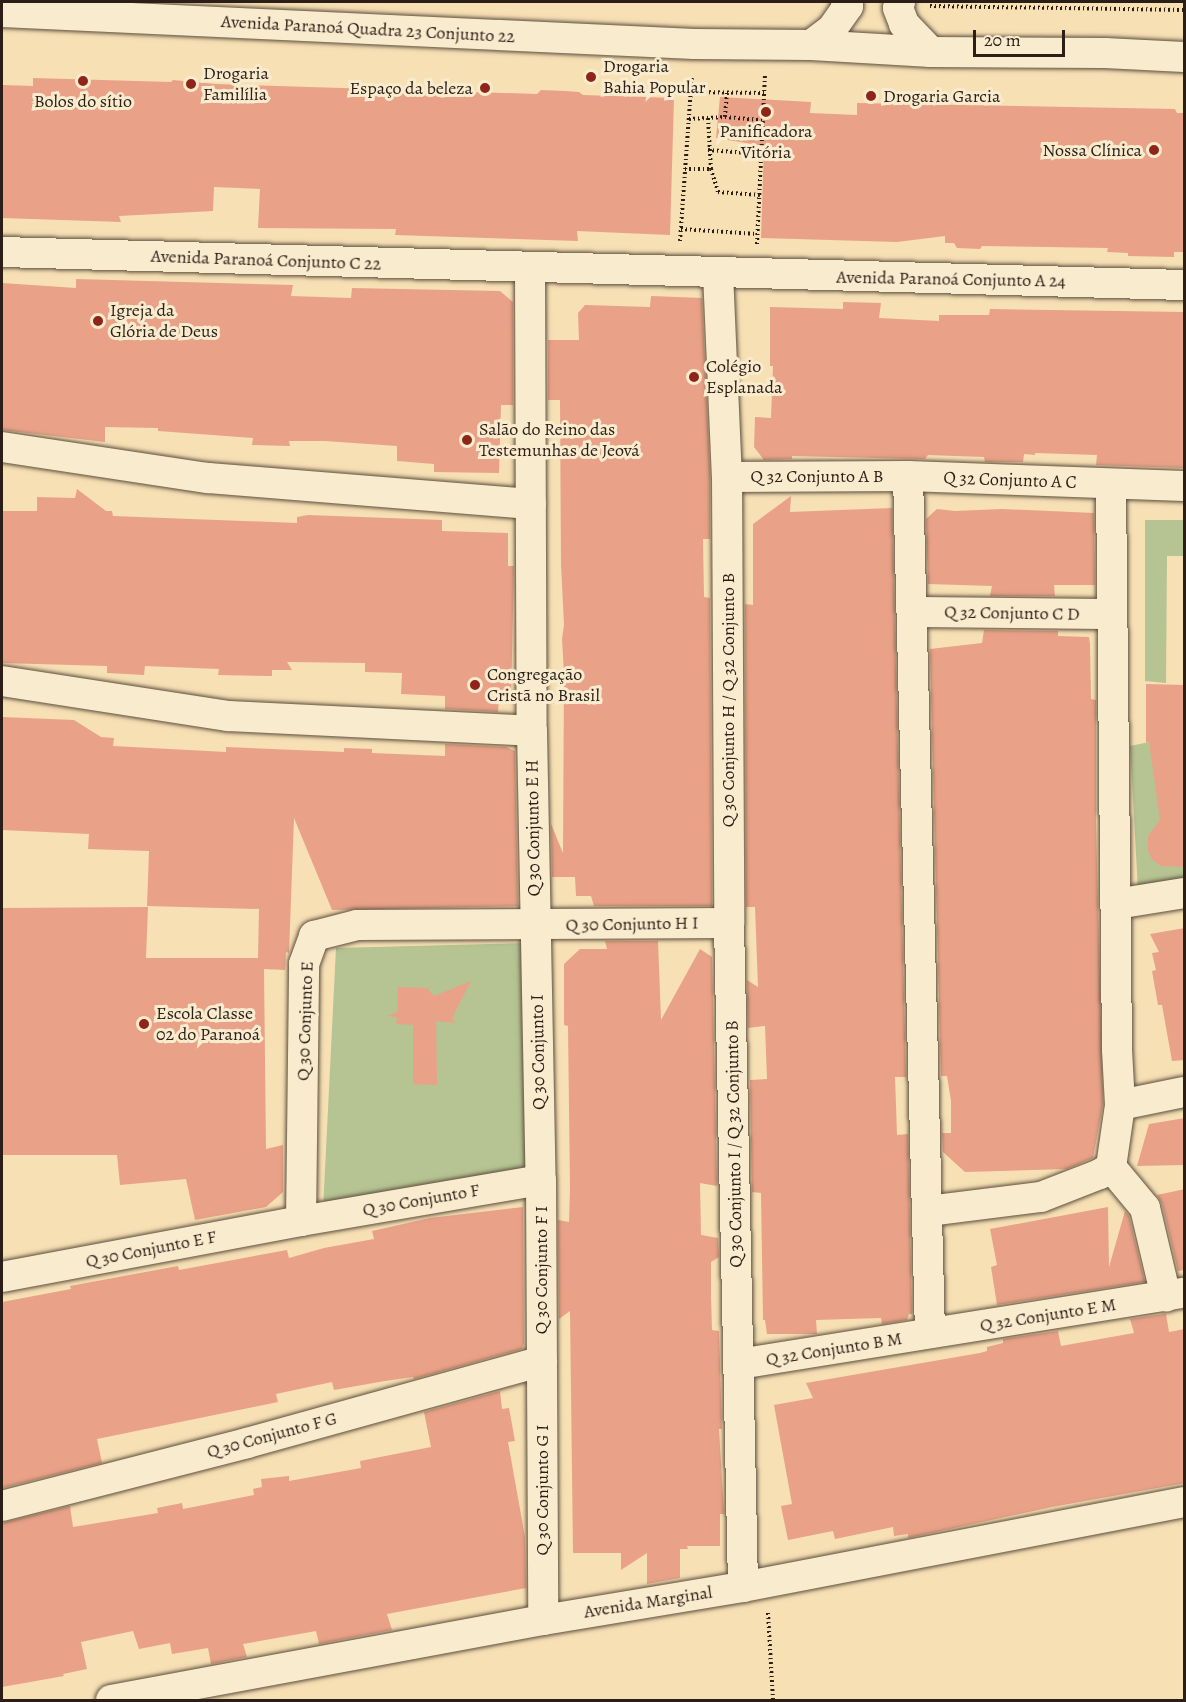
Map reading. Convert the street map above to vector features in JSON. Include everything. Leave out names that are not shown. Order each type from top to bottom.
[{"type":"street","points":[[811,45],[832,28],[848,6],[846,2]]},
{"type":"street","points":[[899,5],[904,24],[931,52]]},
{"type":"street","name":"Avenida Paranoá Quadra 23 Conjunto 22","points":[[2,12],[694,44],[811,45],[931,52],[1106,53],[1185,57]]},
{"type":"street","name":"Avenida Paranoá Conjunto C 22","points":[[2,252],[677,272]]},
{"type":"street","name":"Q 30 Conjunto E H","points":[[530,267],[535,925]]},
{"type":"street","name":"Avenida Paranoá Conjunto A 24","points":[[677,272],[1185,285]]},
{"type":"street","name":"Q 30 Conjunto H / Q 32 Conjunto B","points":[[718,273],[727,477],[729,923]]},
{"type":"street","points":[[2,447],[208,477],[531,504]]},
{"type":"street","points":[[908,476],[930,1333]]},
{"type":"street","name":"Q 32 Conjunto A B","points":[[727,477],[908,476]]},
{"type":"street","name":"Q 32 Conjunto A C","points":[[908,476],[1185,486]]},
{"type":"street","points":[[928,1211],[1041,1197],[1100,1174],[1110,1167],[1120,1105],[1111,485]]},
{"type":"street","name":"Q 32 Conjunto C D","points":[[913,612],[1112,614]]},
{"type":"street","points":[[2,681],[228,716],[532,732]]},
{"type":"street","points":[[1116,904],[1185,893]]},
{"type":"street","name":"Q 30 Conjunto H I","points":[[535,925],[729,923]]},
{"type":"street","name":"Q 30 Conjunto I / Q 32 Conjunto B","points":[[729,923],[739,1364],[755,1585]]},
{"type":"street","name":"Q 30 Conjunto E","points":[[301,1221],[304,964],[314,936],[357,925],[535,925]]},
{"type":"street","name":"Q 30 Conjunto I","points":[[535,925],[541,1180]]},
{"type":"street","points":[[1120,1105],[1185,1092]]},
{"type":"street","points":[[1110,1167],[1145,1208],[1175,1295]]},
{"type":"street","name":"Q 30 Conjunto F","points":[[301,1221],[541,1180]]},
{"type":"street","name":"Q 30 Conjunto F I","points":[[541,1180],[542,1361]]},
{"type":"street","name":"Q 30 Conjunto E F","points":[[2,1277],[301,1221]]},
{"type":"street","name":"Q 32 Conjunto E M","points":[[930,1333],[1175,1295]]},
{"type":"street","name":"Q 32 Conjunto B M","points":[[739,1364],[930,1333]]},
{"type":"street","name":"Q 30 Conjunto F G","points":[[2,1506],[247,1443],[542,1361]]},
{"type":"street","name":"Q 30 Conjunto G I","points":[[542,1361],[543,1620]]},
{"type":"street","name":"Avenida Marginal","points":[[111,1701],[543,1620],[755,1585],[1185,1502]]},
{"type":"path","points":[[899,5],[1185,10]]},
{"type":"path","points":[[677,272],[694,44]]},
{"type":"path","points":[[756,274],[767,44]]},
{"type":"path","points":[[691,92],[764,93]]},
{"type":"path","points":[[725,117],[727,93]]},
{"type":"path","points":[[689,119],[725,117],[763,120]]},
{"type":"path","points":[[708,118],[708,150],[718,192],[760,195]]},
{"type":"path","points":[[708,150],[761,154]]},
{"type":"path","points":[[685,169],[711,169]]},
{"type":"path","points":[[681,229],[758,234]]},
{"type":"path","points":[[755,1585],[773,1701]]},
{"type":"green space","points":[[1145,520],[1184,520],[1184,556],[1167,556],[1166,683],[1145,681]]},
{"type":"green space","points":[[1184,735],[1184,882],[1138,890],[1130,746]]},
{"type":"green space","points":[[530,943],[535,1184],[323,1210],[336,948]]},
{"type":"building","points":[[33,78],[171,82],[173,80],[216,84],[537,94],[541,90],[579,92],[583,95],[674,98],[670,235],[577,231],[578,241],[395,235],[396,229],[258,228],[260,189],[214,187],[213,211],[119,216],[121,222],[2,218],[2,85],[33,86]]},
{"type":"building","points":[[720,97],[811,102],[810,113],[857,115],[857,103],[1175,109],[1177,113],[1185,113],[1185,252],[1174,252],[1174,257],[1128,256],[1128,253],[1107,252],[1108,248],[982,246],[980,249],[957,248],[954,243],[945,243],[945,236],[897,242],[761,238],[764,146],[716,138]]},
{"type":"building","points":[[76,279],[293,285],[291,296],[351,298],[352,288],[500,291],[513,302],[513,405],[501,405],[499,473],[434,472],[434,464],[397,461],[397,446],[325,441],[289,441],[290,446],[252,445],[253,438],[158,431],[158,428],[105,427],[105,442],[2,430],[2,283],[76,288]]},
{"type":"building","points":[[651,296],[702,298],[710,472],[710,539],[703,539],[704,597],[710,598],[712,906],[594,906],[591,896],[576,896],[575,877],[552,877],[551,824],[563,853],[564,673],[562,639],[564,625],[561,565],[560,400],[548,400],[548,340],[579,340],[578,313],[585,305],[650,307]]},
{"type":"building","points":[[843,302],[881,303],[879,318],[939,321],[939,315],[989,315],[990,309],[1185,312],[1185,468],[1096,465],[1097,455],[1035,453],[1035,455],[1024,454],[1023,462],[985,462],[984,457],[928,455],[925,459],[792,456],[792,459],[764,460],[754,447],[755,417],[771,418],[773,366],[770,366],[770,307],[843,309]]},
{"type":"building","points":[[77,489],[106,511],[112,511],[113,516],[297,523],[297,517],[308,515],[442,520],[442,531],[508,533],[508,566],[514,566],[511,698],[499,698],[498,712],[445,709],[445,696],[401,694],[402,673],[365,672],[365,663],[287,662],[292,670],[272,670],[272,676],[218,675],[219,669],[145,666],[144,675],[107,673],[107,666],[2,663],[2,511],[37,511],[37,497],[75,498]]},
{"type":"building","points":[[791,496],[790,512],[892,508],[906,1077],[895,1077],[897,1135],[908,1134],[912,1314],[909,1314],[907,1320],[882,1324],[881,1318],[816,1320],[817,1334],[767,1334],[765,1320],[763,1320],[761,1193],[752,1192],[750,1080],[767,1079],[765,1026],[748,1028],[747,980],[758,987],[755,907],[746,907],[745,604],[753,605],[753,524]]},
{"type":"building","points":[[937,509],[1094,513],[1095,585],[1054,585],[1055,596],[990,596],[992,586],[928,584],[926,519]]},
{"type":"building","points":[[984,630],[1058,631],[1058,636],[1089,637],[1091,699],[1096,700],[1096,823],[1103,1104],[1093,1158],[1067,1169],[965,1172],[943,1152],[942,1133],[951,1133],[951,1101],[947,1076],[941,1076],[930,649],[982,643]]},
{"type":"building","points":[[1146,684],[1185,685],[1185,867],[1161,866],[1152,859],[1148,851],[1148,836],[1160,820],[1149,742],[1146,743]]},
{"type":"building","points":[[2,717],[74,720],[101,737],[114,738],[113,746],[226,752],[226,747],[344,752],[344,748],[372,749],[372,753],[445,756],[445,744],[506,747],[515,751],[518,906],[332,910],[294,818],[289,953],[286,952],[285,970],[264,969],[266,1149],[283,1145],[283,1192],[266,1207],[195,1220],[186,1179],[120,1185],[117,1155],[2,1155],[2,908],[148,907],[146,958],[258,958],[259,909],[147,906],[149,851],[88,849],[89,834],[2,830]]},
{"type":"building","points":[[1185,928],[1185,1060],[1172,1061],[1162,1005],[1158,1005],[1152,971],[1156,970],[1152,953],[1159,952],[1150,934]]},
{"type":"building","points":[[605,941],[658,941],[661,1020],[700,949],[712,957],[717,1186],[700,1183],[701,1235],[718,1238],[719,1257],[711,1262],[711,1295],[712,1330],[719,1331],[722,1429],[719,1429],[724,1514],[720,1514],[720,1546],[687,1546],[688,1549],[680,1549],[680,1578],[647,1584],[647,1553],[621,1570],[621,1553],[573,1553],[570,1311],[559,1319],[558,1220],[569,1222],[570,1188],[568,1026],[564,1025],[564,964],[580,949],[607,949]]},
{"type":"building","points":[[471,981],[452,1018],[456,1023],[436,1021],[437,1085],[413,1084],[413,1025],[396,1024],[397,1017],[387,1016],[397,1012],[398,987],[427,988],[434,996]]},
{"type":"building","points":[[1185,1118],[1185,1165],[1137,1166],[1149,1124]]},
{"type":"building","points":[[1185,1189],[1185,1270],[1178,1271],[1162,1204],[1157,1195]]},
{"type":"building","points":[[523,1207],[524,1344],[522,1349],[414,1379],[413,1377],[334,1390],[332,1382],[276,1394],[278,1402],[97,1439],[102,1463],[2,1488],[2,1302],[71,1289],[70,1286],[178,1266],[179,1270],[287,1250],[289,1258],[324,1248],[374,1239],[372,1231],[430,1218]]},
{"type":"building","points":[[1108,1207],[1109,1267],[1125,1211],[1129,1216],[1145,1282],[997,1305],[991,1267],[997,1265],[990,1229]]},
{"type":"building","points":[[1166,1314],[1169,1332],[1185,1329],[1185,1483],[1052,1507],[908,1538],[908,1534],[894,1536],[893,1527],[835,1539],[833,1531],[788,1540],[781,1506],[792,1504],[774,1405],[813,1398],[806,1383],[980,1353],[987,1351],[987,1347],[1003,1343],[1003,1339],[1058,1331],[1061,1346],[1134,1333],[1130,1319]]},
{"type":"building","points":[[500,1391],[502,1409],[509,1408],[515,1441],[508,1442],[525,1537],[526,1588],[387,1614],[392,1630],[319,1644],[316,1631],[243,1644],[247,1657],[211,1664],[208,1648],[172,1654],[170,1643],[139,1649],[133,1631],[81,1642],[87,1669],[63,1674],[64,1676],[2,1687],[2,1523],[70,1506],[73,1527],[158,1513],[157,1508],[182,1503],[183,1509],[254,1495],[253,1489],[262,1487],[261,1479],[289,1476],[289,1481],[361,1468],[360,1461],[431,1447],[424,1412]]},
{"type":"place","name":"Drogaria Bahia Popular","points":[[591,77]]},
{"type":"place","name":"Bolos do sítio","points":[[83,81]]},
{"type":"place","name":"Drogaria Familília","points":[[191,84]]},
{"type":"place","name":"Espaço da beleza","points":[[485,88]]},
{"type":"place","name":"Drogaria Garcia","points":[[871,96]]},
{"type":"place","name":"Panificadora Vitória","points":[[766,112]]},
{"type":"place","name":"Nossa Clínica","points":[[1154,150]]},
{"type":"place","name":"Igreja da Glória de Deus","points":[[98,321]]},
{"type":"place","name":"Colégio Esplanada","points":[[694,377]]},
{"type":"place","name":"Salão do Reino das Testemunhas de Jeová","points":[[467,440]]},
{"type":"place","name":"Congregação Cristã no Brasil","points":[[475,685]]},
{"type":"place","name":"Escola Classe 02 do Paranoá","points":[[144,1024]]}]
